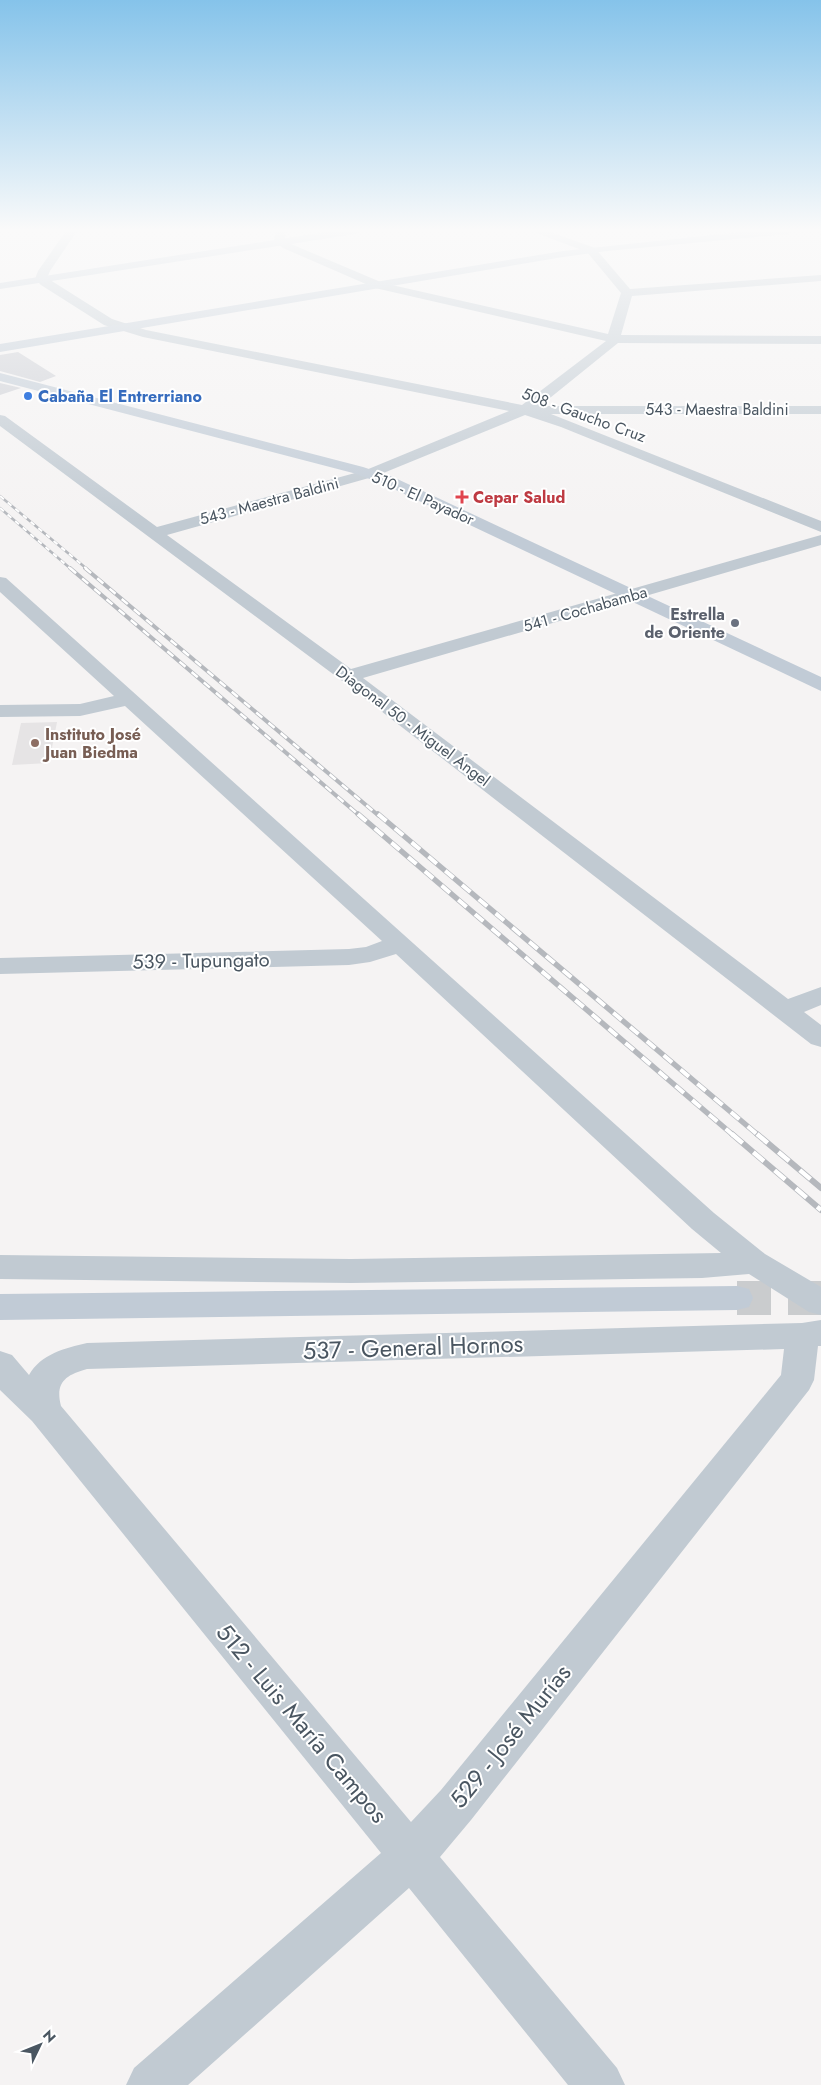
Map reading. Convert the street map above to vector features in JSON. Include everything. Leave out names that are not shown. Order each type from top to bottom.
[{"type":"street","points":[[0,348],[124,328]]},
{"type":"street","name":"508 - Gaucho Cruz","points":[[127,328],[524,410],[566,424],[821,527]]},
{"type":"street","points":[[567,328],[615,339],[821,340]]},
{"type":"street","points":[[524,410],[609,347],[615,339],[618,328]]},
{"type":"street","name":"510 - El Payador","points":[[0,377],[371,474],[387,480],[821,685]]},
{"type":"street","name":"543 - Maestra Baldini","points":[[154,532],[371,474],[524,410],[821,410]]},
{"type":"street","name":"Diagonal 50 - Miguel Ángel","points":[[0,419],[348,676],[821,1038]]},
{"type":"street","name":"541 - Cochabamba","points":[[348,676],[821,540]]},
{"type":"street","points":[[0,582],[703,1221],[754,1262],[815,1324]]},
{"type":"street","points":[[0,711],[80,710],[128,698]]},
{"type":"street","name":"539 - Tupungato","points":[[0,966],[349,957],[370,954],[400,944]]},
{"type":"street","points":[[785,1010],[821,994]]},
{"type":"street","points":[[0,1267],[351,1271],[702,1266],[754,1262]]},
{"type":"street","points":[[0,1307],[737,1298]]},
{"type":"street","name":"537 - General Hornos","points":[[44,1411],[41,1388],[51,1372],[67,1361],[87,1356],[815,1324]]},
{"type":"street","name":"529 - José Murías","points":[[152,2085],[412,1855],[456,1805],[797,1380],[801,1359],[815,1324]]},
{"type":"street","name":"512 - Luis María Campos","points":[[0,1364],[11,1378],[44,1411],[600,2085]]},
{"type":"shaded area","name":"Instituto José Juan Biedma","points":[[57,722],[49,763],[12,765],[21,723]]},
{"type":"building","points":[[18,352],[56,376],[40,382],[0,371],[0,355]]},
{"type":"building","points":[[0,383],[21,388],[0,395]]},
{"type":"tunnel","points":[[737,1298],[821,1298]]},
{"type":"railway","points":[[0,496],[87,569]]},
{"type":"railway","points":[[0,508],[71,569]]},
{"type":"railway","points":[[70,568],[360,816]]},
{"type":"railway","points":[[85,568],[379,816]]},
{"type":"railway","points":[[358,814],[733,1135]]},
{"type":"railway","points":[[378,814],[758,1135]]},
{"type":"railway","points":[[732,1134],[821,1210]]},
{"type":"railway","points":[[757,1134],[821,1188]]},
{"type":"place","name":"Cabaña El Entrerriano","points":[[28,396]]},
{"type":"place","name":"Cepar Salud","points":[[462,497]]},
{"type":"place","name":"Estrella de Oriente","points":[[735,623]]},
{"type":"place","name":"Instituto José Juan Biedma","points":[[35,743]]}]
